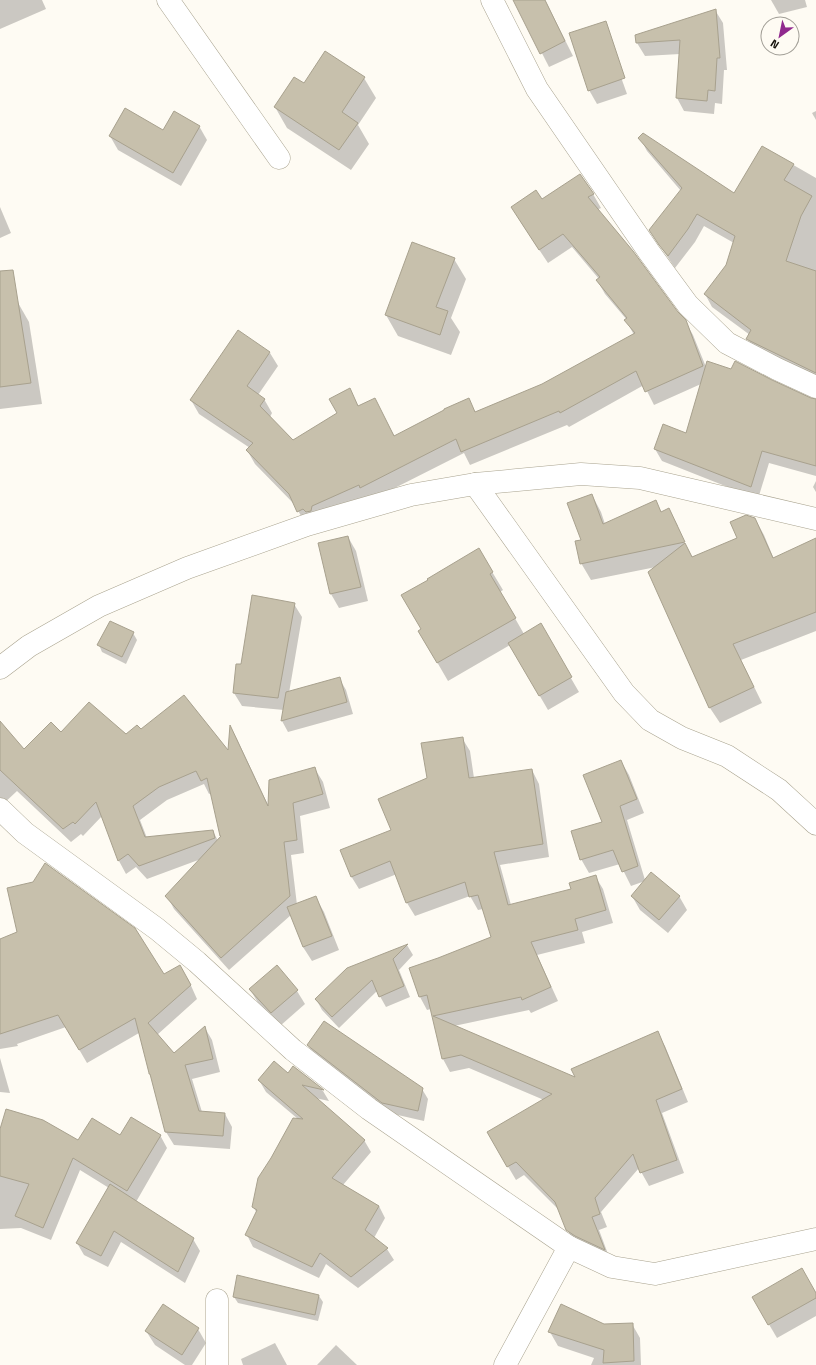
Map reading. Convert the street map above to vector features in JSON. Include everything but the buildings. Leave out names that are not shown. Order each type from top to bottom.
[{"type":"street","points":[[168,0],[280,158]]},
{"type":"street","points":[[492,0],[537,89],[649,252],[688,305],[727,343],[777,370],[816,387]]},
{"type":"street","points":[[0,668],[29,646],[99,606],[187,568],[307,525],[411,495],[475,484],[581,474],[640,478],[816,518]]},
{"type":"street","points":[[475,484],[624,693],[650,720],[682,738],[727,756],[779,790],[816,824]]},
{"type":"street","points":[[0,809],[25,833],[157,929],[197,962],[293,1050],[369,1109],[569,1247],[612,1267],[655,1274],[816,1239]]},
{"type":"street","points":[[505,1365],[569,1247]]},
{"type":"street","points":[[217,1300],[217,1365]]}]
